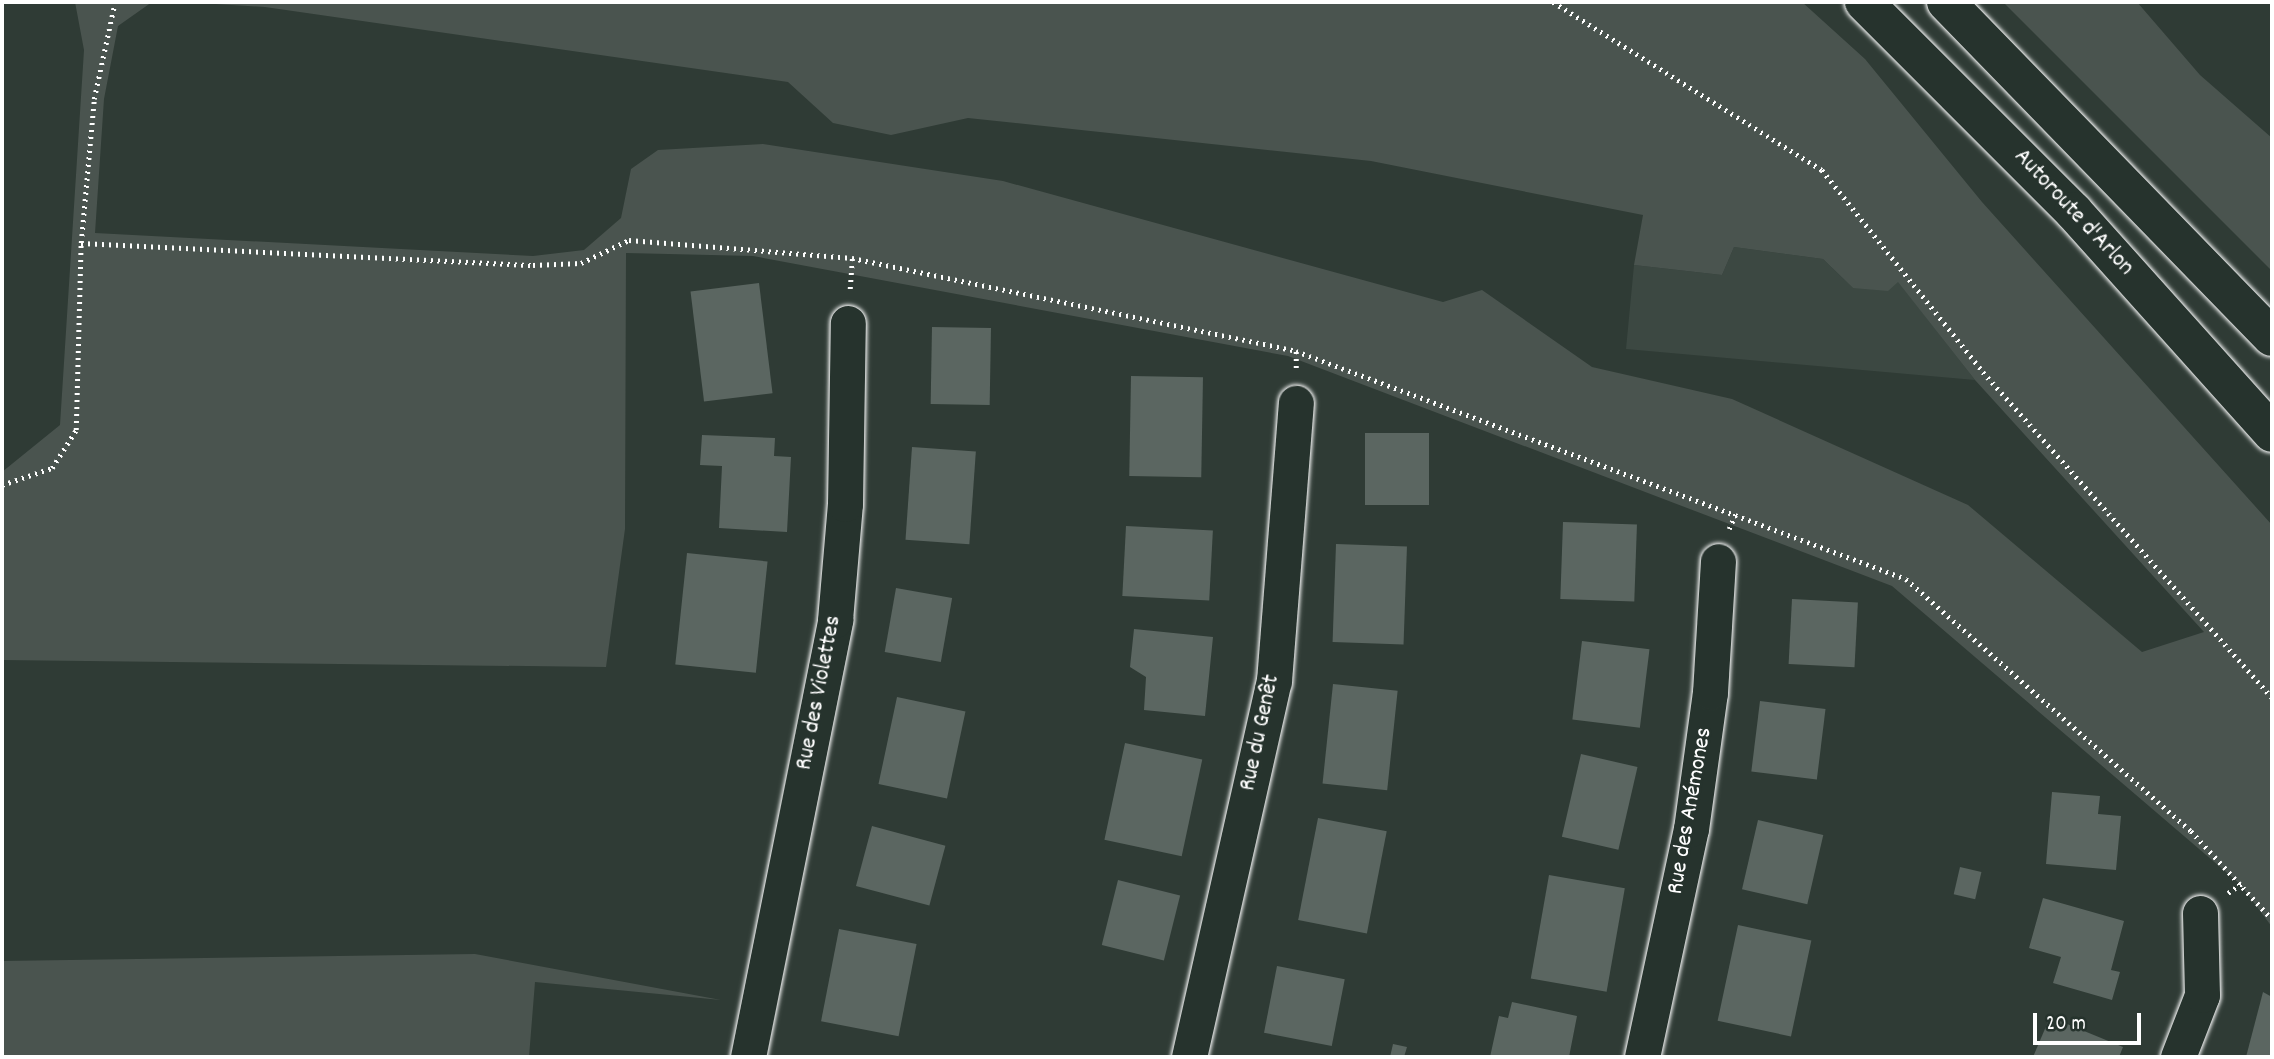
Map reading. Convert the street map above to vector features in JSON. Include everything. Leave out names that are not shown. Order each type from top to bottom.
[{"type":"highway","name":"Autoroute d'Arlon","points":[[1864,2],[2073,211],[2272,433]]},
{"type":"highway","points":[[1946,2],[2272,338]]},
{"type":"street","name":"Rue des Violettes","points":[[748,1057],[835,620],[845,504],[848,323]]},
{"type":"street","name":"Rue du Genêt","points":[[1189,1057],[1274,681],[1296,403]]},
{"type":"street","name":"Rue des Anémones","points":[[1642,1057],[1691,829],[1710,692],[1718,561]]},
{"type":"street","points":[[2178,1057],[2202,995],[2200,913]]},
{"type":"path","points":[[2,485],[52,468],[76,430],[81,243],[94,99],[115,2]]},
{"type":"path","points":[[1553,2],[1822,170],[1983,372],[2272,696]]},
{"type":"path","points":[[81,243],[533,265],[581,263],[629,240],[852,258],[1296,351],[1906,579],[2104,750],[2244,881],[2272,919]]},
{"type":"shaded area","points":[[75,2],[152,2],[118,26],[104,99],[95,233],[533,256],[584,250],[621,218],[631,169],[658,150],[763,144],[1003,181],[1443,302],[1482,290],[1592,367],[1732,399],[1968,505],[2142,652],[2204,632],[1975,380],[1898,282],[1888,291],[1853,288],[1823,259],[1734,247],[1722,275],[1634,265],[1643,215],[1371,161],[968,118],[891,135],[833,123],[788,82],[265,7],[183,2],[1802,2],[1865,59],[1982,202],[2272,525],[2272,927],[2240,884],[1892,586],[1288,356],[753,256],[626,253],[625,529],[606,667],[2,660],[2,472],[60,425],[84,50]]},
{"type":"shaded area","points":[[2003,2],[2137,2],[2200,75],[2272,138],[2272,271]]},
{"type":"shaded area","points":[[1734,247],[1823,259],[1853,288],[1898,281],[1975,380],[1626,349],[1634,265],[1722,275]]},
{"type":"shaded area","points":[[475,954],[721,1000],[535,982],[529,1057],[2,1057],[2,961]]},
{"type":"building","points":[[759,283],[773,393],[704,402],[691,291]]},
{"type":"building","points":[[932,327],[991,328],[990,405],[931,404]]},
{"type":"building","points":[[1131,376],[1203,377],[1201,477],[1129,476]]},
{"type":"building","points":[[1365,433],[1429,433],[1429,505],[1365,505]]},
{"type":"building","points":[[702,435],[775,438],[774,456],[791,457],[787,532],[719,528],[722,466],[700,465]]},
{"type":"building","points":[[912,447],[976,451],[969,544],[906,540]]},
{"type":"building","points":[[1563,522],[1637,525],[1634,602],[1560,599]]},
{"type":"building","points":[[1126,526],[1213,531],[1209,600],[1122,596]]},
{"type":"building","points":[[1336,544],[1407,546],[1404,644],[1333,642]]},
{"type":"building","points":[[687,553],[768,561],[756,673],[675,664]]},
{"type":"building","points":[[896,588],[952,598],[941,662],[885,652]]},
{"type":"building","points":[[1792,599],[1858,602],[1855,667],[1789,664]]},
{"type":"building","points":[[1134,629],[1213,637],[1205,716],[1144,710],[1146,677],[1130,667]]},
{"type":"building","points":[[1582,641],[1649,649],[1640,728],[1572,719]]},
{"type":"building","points":[[1333,684],[1398,691],[1387,790],[1323,783]]},
{"type":"building","points":[[897,697],[965,712],[947,799],[878,784]]},
{"type":"building","points":[[1760,701],[1826,709],[1817,780],[1751,771]]},
{"type":"building","points":[[1125,743],[1202,759],[1182,856],[1104,840]]},
{"type":"building","points":[[1581,754],[1638,767],[1618,850],[1562,837]]},
{"type":"building","points":[[2052,792],[2100,796],[2098,814],[2121,816],[2116,870],[2046,864]]},
{"type":"building","points":[[1318,818],[1387,831],[1367,933],[1298,920]]},
{"type":"building","points":[[1758,820],[1823,835],[1807,904],[1742,889]]},
{"type":"building","points":[[872,826],[945,846],[929,906],[856,886]]},
{"type":"building","points":[[1960,867],[1981,872],[1975,899],[1954,894]]},
{"type":"building","points":[[1549,875],[1625,888],[1607,992],[1531,978]]},
{"type":"building","points":[[1118,880],[1180,895],[1164,960],[1102,945]]},
{"type":"building","points":[[2043,898],[2124,921],[2111,970],[2120,972],[2112,1000],[2053,983],[2061,957],[2029,948]]},
{"type":"building","points":[[1738,925],[1811,941],[1791,1036],[1718,1021]]},
{"type":"building","points":[[839,929],[917,944],[899,1036],[821,1021]]},
{"type":"building","points":[[1277,966],[1345,979],[1332,1046],[1264,1033]]},
{"type":"building","points":[[2263,992],[2272,997],[2272,1057],[2246,1057]]},
{"type":"building","points":[[1512,1002],[1577,1016],[1569,1057],[1490,1057],[1499,1016],[1508,1018]]},
{"type":"building","points":[[2050,1017],[2123,1047],[2119,1057],[2033,1057]]},
{"type":"building","points":[[1393,1044],[1407,1047],[1404,1057],[1390,1057]]}]
